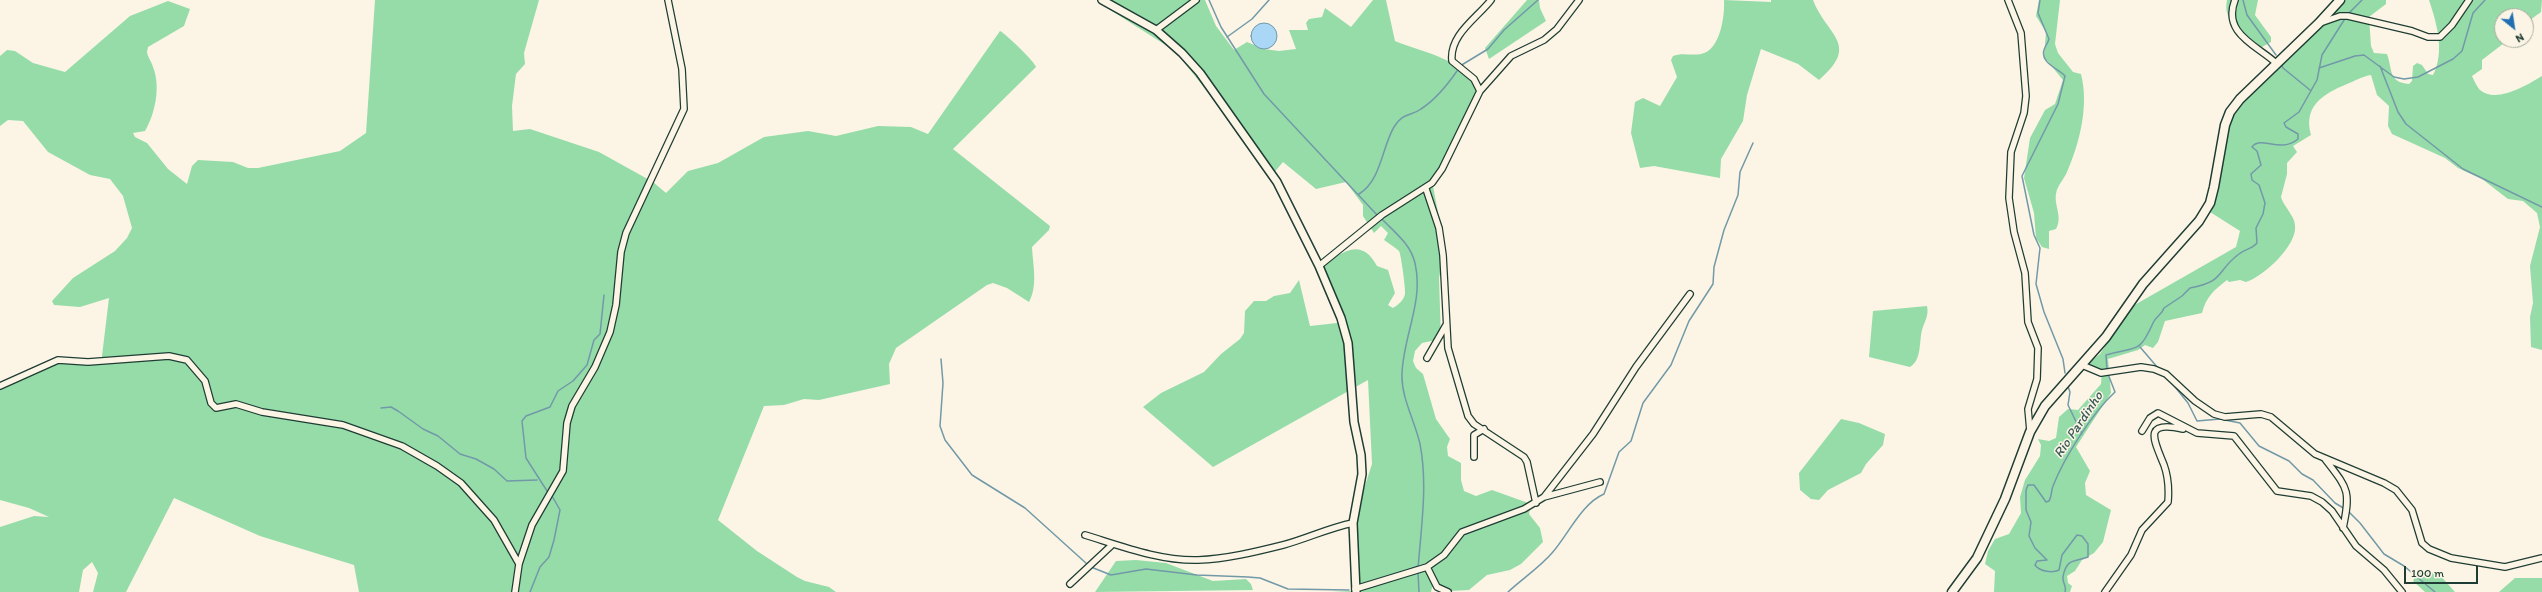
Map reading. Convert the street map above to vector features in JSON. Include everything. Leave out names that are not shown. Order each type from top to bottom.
[{"type":"main road","points":[[1952,592],[1977,558],[2005,499],[2030,432],[2045,406],[2106,337],[2143,284],[2199,221],[2210,203],[2225,125],[2230,112],[2276,63],[2319,23],[2340,0]]},
{"type":"street","points":[[515,592],[519,564],[532,525],[563,472],[567,423],[572,406],[595,367],[610,332],[616,305],[621,252],[626,233],[684,109],[682,69],[668,0]]},
{"type":"street","points":[[1102,0],[1156,30],[1200,73],[1277,182],[1319,266],[1341,318],[1348,343],[1362,474],[1353,523],[1356,591],[1424,568],[1444,555],[1462,532],[1536,503],[1544,497],[1593,434],[1636,368],[1690,294]]},
{"type":"street","points":[[1156,30],[1196,0]]},
{"type":"street","points":[[1480,91],[1474,79],[1452,61],[1452,49],[1464,30],[1492,0]]},
{"type":"street","points":[[1319,266],[1378,220],[1382,215],[1426,189],[1437,177],[1480,91],[1511,56],[1544,40],[1557,30],[1579,0]]},
{"type":"street","points":[[2008,0],[2022,33],[2026,96],[2024,113],[2012,152],[2009,198],[2014,232],[2025,273],[2028,322],[2038,348],[2037,379],[2028,409],[2030,432]]},
{"type":"street","points":[[2235,0],[2231,10],[2232,23],[2238,33],[2276,63]]},
{"type":"street","points":[[2319,23],[2340,16],[2351,17],[2412,31],[2428,37],[2440,37],[2452,25],[2469,0]]},
{"type":"street","points":[[1426,189],[1439,228],[1443,255],[1448,348],[1468,416],[1474,424],[1484,429],[1524,457],[1527,462],[1536,503]]},
{"type":"street","points":[[1427,358],[1446,325]]},
{"type":"street","points":[[0,386],[58,360],[88,362],[169,356],[188,360],[205,381],[211,403],[216,408],[236,404],[262,412],[343,425],[402,446],[437,466],[461,483],[486,511],[505,537],[519,564]]},
{"type":"street","points":[[2082,365],[2094,372],[2107,373],[2141,367],[2154,369],[2166,374],[2214,414],[2225,417],[2261,414],[2270,417],[2315,454],[2384,483],[2396,490],[2412,510],[2418,535],[2422,543],[2430,549],[2451,558],[2505,567],[2542,558]]},
{"type":"street","points":[[2142,431],[2150,418],[2158,413],[2197,433]]},
{"type":"street","points":[[2106,592],[2131,555],[2142,530],[2168,502],[2167,476],[2154,442],[2155,434],[2162,427],[2167,426],[2197,433],[2234,436],[2277,491],[2311,496],[2332,510],[2356,546],[2384,570],[2402,592]]},
{"type":"street","points":[[1474,457],[1473,440],[1478,432],[1484,429]]},
{"type":"street","points":[[2325,459],[2340,477],[2348,497],[2343,528]]},
{"type":"street","points":[[1544,497],[1600,482]]},
{"type":"street","points":[[1085,535],[1160,557],[1197,560],[1221,558],[1282,545],[1331,527],[1353,523]]},
{"type":"street","points":[[1070,584],[1113,544]]},
{"type":"street","points":[[1424,568],[1437,587],[1448,592]]},
{"type":"green space","points":[[375,0],[539,0],[524,53],[525,64],[516,74],[512,106],[513,131],[530,129],[599,152],[653,182],[666,193],[688,171],[718,163],[764,137],[808,131],[836,136],[878,126],[911,127],[928,134],[1000,31],[1020,48],[1031,60],[1036,67],[953,149],[1050,226],[1049,230],[1032,247],[1034,283],[1032,296],[1029,302],[1007,288],[993,283],[987,285],[896,348],[889,364],[890,384],[819,400],[804,399],[784,405],[764,406],[718,520],[757,551],[797,577],[805,581],[829,587],[836,592],[359,592],[354,565],[260,536],[174,498],[126,592],[93,592],[98,573],[92,562],[83,570],[79,592],[0,592],[0,527],[34,516],[49,517],[29,508],[0,500],[0,389],[59,360],[101,364],[109,298],[80,307],[54,305],[52,301],[73,278],[115,251],[127,238],[132,228],[123,196],[110,179],[90,175],[48,152],[23,121],[8,120],[0,126],[0,56],[7,50],[15,51],[33,63],[65,72],[130,16],[168,1],[190,9],[184,26],[148,47],[147,52],[157,83],[156,100],[152,117],[145,131],[133,133],[135,137],[147,143],[168,169],[187,184],[192,166],[198,160],[233,162],[248,168],[258,168],[340,151],[366,133]]},
{"type":"green space","points":[[1103,0],[1205,0],[1216,26],[1234,50],[1247,42],[1264,49],[1279,51],[1296,49],[1289,30],[1308,30],[1306,23],[1309,19],[1322,17],[1325,8],[1351,27],[1373,0],[1386,0],[1395,41],[1453,63],[1471,79],[1477,89],[1466,120],[1433,186],[1445,250],[1439,278],[1441,339],[1422,343],[1415,351],[1413,361],[1416,368],[1423,374],[1436,419],[1450,439],[1447,447],[1448,456],[1461,463],[1461,480],[1464,491],[1476,496],[1492,490],[1531,504],[1529,514],[1540,528],[1543,542],[1521,564],[1510,570],[1487,575],[1469,590],[1450,591],[1437,583],[1433,584],[1431,592],[1331,592],[1352,591],[1351,529],[1372,464],[1368,380],[1213,467],[1143,407],[1161,393],[1204,372],[1221,354],[1240,339],[1244,333],[1245,311],[1254,301],[1266,301],[1274,296],[1290,293],[1299,280],[1310,326],[1337,323],[1339,321],[1318,270],[1349,250],[1356,249],[1363,251],[1370,256],[1377,266],[1388,270],[1395,293],[1388,305],[1393,308],[1399,304],[1405,294],[1405,286],[1399,251],[1384,240],[1388,233],[1381,226],[1374,233],[1363,216],[1363,205],[1346,182],[1316,189],[1283,162],[1273,174],[1175,51],[1104,6]]},
{"type":"green space","points":[[1527,0],[1539,0],[1540,8],[1546,21],[1489,59],[1485,48]]},
{"type":"green space","points":[[1724,0],[1771,2],[1771,0],[1813,0],[1837,40],[1839,48],[1838,57],[1831,68],[1819,80],[1798,64],[1761,49],[1747,95],[1743,121],[1721,159],[1720,178],[1654,166],[1640,168],[1631,133],[1635,102],[1643,98],[1660,106],[1677,77],[1671,60],[1673,56],[1680,54],[1701,54],[1713,47],[1720,32],[1724,15]]},
{"type":"green space","points":[[2039,0],[2060,0],[2055,44],[2058,53],[2073,72],[2081,74],[2084,98],[2084,111],[2076,148],[2067,172],[2057,191],[2056,198],[2059,220],[2056,229],[2049,231],[2049,249],[2042,247],[2036,238],[2034,213],[2024,178],[2030,138],[2045,110],[2055,104],[2063,80],[2044,57],[2046,32],[2036,16]]},
{"type":"green space","points":[[2227,0],[2258,0],[2255,15],[2271,37],[2271,42],[2262,47],[2236,28],[2228,15],[2226,8]]},
{"type":"green space","points":[[2343,0],[2386,0],[2386,4],[2369,17],[2371,46],[2374,53],[2387,54],[2394,78],[2402,83],[2409,84],[2412,81],[2413,66],[2417,63],[2422,65],[2428,74],[2433,75],[2437,66],[2439,47],[2437,28],[2429,0],[2542,0],[2541,12],[2534,17],[2534,8],[2494,8],[2494,48],[2498,48],[2482,60],[2482,69],[2472,76],[2480,90],[2487,94],[2494,95],[2511,92],[2542,76],[2542,350],[2531,347],[2530,317],[2533,303],[2530,266],[2540,227],[2537,213],[2523,201],[2508,199],[2482,179],[2458,168],[2445,158],[2392,134],[2388,126],[2389,106],[2377,95],[2371,75],[2362,77],[2330,92],[2317,102],[2310,116],[2309,125],[2311,135],[2293,146],[2297,152],[2287,163],[2287,174],[2281,197],[2294,221],[2294,233],[2291,242],[2278,259],[2261,274],[2246,282],[2240,280],[2229,282],[2227,280],[2211,294],[2202,313],[2165,321],[2158,342],[2153,348],[2145,345],[2138,350],[2108,359],[2111,393],[2076,447],[2090,471],[2085,483],[2086,495],[2111,510],[2103,542],[2094,553],[2082,560],[2075,571],[2067,576],[2068,583],[2072,586],[2070,592],[1994,592],[1995,571],[1985,564],[1988,551],[1995,539],[2009,534],[2021,513],[2020,497],[2025,480],[2040,456],[2041,445],[2038,439],[2049,441],[2056,438],[2059,417],[2068,409],[2078,410],[2101,384],[2102,371],[2093,369],[2087,364],[2100,354],[2131,307],[2236,247],[2240,231],[2210,212],[2222,168],[2226,136],[2234,111]]},
{"type":"green space","points":[[1927,306],[1927,315],[1922,330],[1917,360],[1914,364],[1910,367],[1869,357],[1873,311]]},
{"type":"green space","points":[[1841,419],[1859,423],[1885,434],[1883,445],[1866,464],[1861,473],[1828,490],[1819,500],[1811,499],[1800,490],[1799,473]]},
{"type":"green space","points":[[1136,560],[1166,563],[1213,581],[1246,579],[1251,584],[1253,590],[1095,592],[1116,561]]},
{"type":"green space","points":[[2418,571],[2439,574],[2455,592],[2425,592],[2413,581]]},
{"type":"green space","points":[[2515,578],[2542,578],[2542,592],[2499,592]]},
{"type":"water","points":[[1264,23],[1273,27],[1277,36],[1273,45],[1264,49],[1255,45],[1251,36],[1255,27]]},
{"type":"waterway","points":[[1209,0],[1221,27],[1264,94],[1378,216]]},
{"type":"waterway","points":[[1227,37],[1252,19],[1269,0]]},
{"type":"waterway","points":[[1460,66],[1488,49],[1504,30],[1538,0]]},
{"type":"waterway","points":[[2040,0],[2038,13],[2049,39],[2044,50],[2045,59],[2065,76],[2058,104],[2022,176],[2034,235],[2040,248],[2036,284],[2044,312],[2063,359],[2065,373]]},
{"type":"waterway","points":[[2243,0],[2247,15],[2276,55]]},
{"type":"waterway","name":"Rio Pardinho","points":[[2348,14],[2362,0]]},
{"type":"waterway","points":[[2319,68],[2355,56],[2364,55],[2394,77],[2404,79],[2418,77],[2453,59],[2462,51],[2473,13],[2485,0]]},
{"type":"waterway","name":"Rio Pardinho","points":[[2107,370],[2106,355],[2136,348],[2144,340],[2154,321],[2164,308],[2182,296],[2190,288],[2201,286],[2215,279],[2241,252],[2253,247],[2257,243],[2256,228],[2263,214],[2265,203],[2259,185],[2252,180],[2251,174],[2261,165],[2257,151],[2252,147],[2260,143],[2284,145],[2298,139],[2298,134],[2286,127],[2284,123],[2299,112],[2317,80],[2322,55],[2346,17]]},
{"type":"waterway","points":[[2281,64],[2283,68],[2310,90]]},
{"type":"waterway","points":[[2380,66],[2398,112],[2406,124],[2463,169],[2542,207]]},
{"type":"waterway","points":[[1359,194],[1372,181],[1377,172],[1390,135],[1397,122],[1400,119],[1421,109],[1431,101],[1457,71]]},
{"type":"waterway","points":[[1508,592],[1547,558],[1558,546],[1575,520],[1588,505],[1604,494],[1619,452],[1631,441],[1643,403],[1671,365],[1689,321],[1713,284],[1714,267],[1724,230],[1738,195],[1740,172],[1753,143]]},
{"type":"waterway","points":[[1381,218],[1410,250],[1415,263],[1417,277],[1415,305],[1403,360],[1402,383],[1418,435],[1422,459],[1424,491],[1418,569]]},
{"type":"waterway","points":[[547,491],[526,458],[522,421],[526,416],[550,407],[558,391],[573,381],[587,365],[594,340],[600,334],[604,295]]},
{"type":"waterway","points":[[2140,347],[2158,368]]},
{"type":"waterway","points":[[941,359],[943,383],[940,426],[945,440],[972,475],[1025,508],[1087,564]]},
{"type":"waterway","name":"Rio Pardinho","points":[[2065,592],[2063,579],[2064,571],[2072,562],[2088,557],[2088,544],[2082,536],[2077,535],[2062,555],[2059,570],[2047,571],[2037,567],[2035,565],[2037,561],[2047,560],[2035,548],[2029,536],[2031,522],[2026,510],[2026,490],[2028,485],[2034,485],[2046,502],[2049,501],[2053,486],[2071,449],[2097,412],[2115,392],[2108,374]]},
{"type":"waterway","points":[[2171,382],[2188,403],[2197,421],[2220,419],[2240,423],[2259,446],[2289,461],[2302,474],[2313,480],[2335,503],[2345,509]]},
{"type":"waterway","points":[[2067,384],[2070,392],[2068,405],[2082,434]]},
{"type":"waterway","points":[[381,408],[391,407],[398,411],[423,429],[438,436],[460,454],[476,459],[494,469],[507,481],[537,480]]},
{"type":"waterway","points":[[530,592],[540,567],[549,557],[554,540],[560,510],[552,496]]},
{"type":"waterway","points":[[2348,511],[2360,523],[2384,554],[2404,566],[2435,592]]},
{"type":"waterway","points":[[1405,571],[1418,566]]},
{"type":"waterway","points":[[1091,567],[1111,575],[1146,569],[1197,575],[1260,578],[1288,589],[1349,590]]},
{"type":"waterway","points":[[1418,572],[1419,592]]}]
